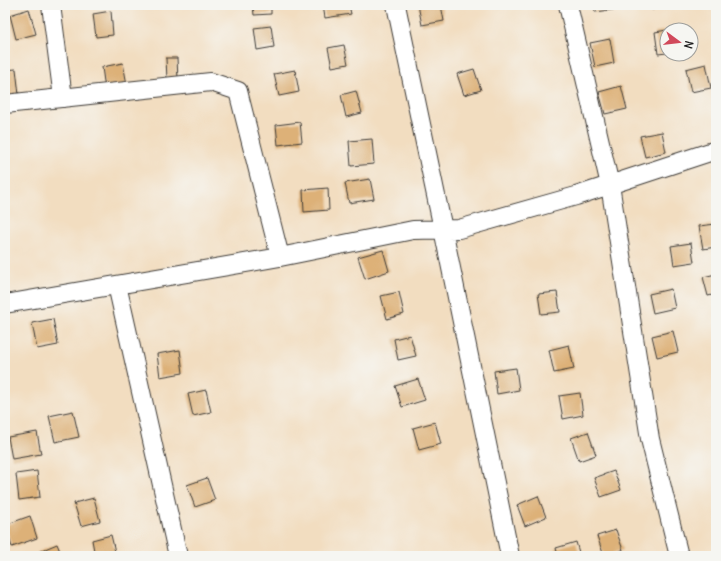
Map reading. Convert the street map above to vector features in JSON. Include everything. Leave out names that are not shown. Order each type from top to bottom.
[{"type":"street","points":[[51,5],[63,98]]},
{"type":"street","points":[[396,5],[510,556]]},
{"type":"street","points":[[568,5],[610,185],[650,439],[679,556]]},
{"type":"street","points":[[5,104],[212,82],[238,91],[280,257]]},
{"type":"street","points":[[5,304],[280,257],[413,230],[459,229],[576,196],[716,150]]},
{"type":"street","points":[[117,285],[178,556]]},
{"type":"building","points":[[253,5],[271,5],[271,14],[254,15]]},
{"type":"building","points":[[323,5],[349,5],[351,14],[325,18]]},
{"type":"building","points":[[418,5],[441,5],[444,21],[422,25]]},
{"type":"building","points":[[594,5],[619,5],[619,9],[595,12]]},
{"type":"building","points":[[650,5],[670,5],[652,10]]},
{"type":"building","points":[[29,9],[36,34],[16,39],[10,15]]},
{"type":"building","points":[[111,11],[113,35],[96,37],[93,14]]},
{"type":"building","points":[[271,26],[274,47],[257,50],[254,28]]},
{"type":"building","points":[[659,31],[659,54],[658,54],[655,32]]},
{"type":"building","points":[[610,39],[614,63],[595,67],[590,43]]},
{"type":"building","points":[[344,45],[348,64],[332,67],[328,48]]},
{"type":"building","points":[[166,58],[177,58],[178,80],[167,80]]},
{"type":"building","points":[[123,63],[127,85],[105,89],[102,67]]},
{"type":"building","points":[[706,64],[711,88],[691,92],[686,69]]},
{"type":"building","points":[[16,69],[19,95],[5,96],[5,70]]},
{"type":"building","points":[[474,69],[481,90],[464,95],[457,74]]},
{"type":"building","points":[[295,70],[299,92],[279,96],[274,74]]},
{"type":"building","points":[[621,86],[627,109],[605,114],[599,92]]},
{"type":"building","points":[[356,91],[362,113],[346,117],[341,95]]},
{"type":"building","points":[[300,122],[302,142],[278,145],[276,125]]},
{"type":"building","points":[[662,132],[666,152],[645,157],[640,136]]},
{"type":"building","points":[[372,139],[374,164],[351,166],[349,141]]},
{"type":"building","points":[[370,179],[374,199],[349,203],[345,183]]},
{"type":"building","points":[[328,188],[329,210],[304,212],[303,190]]},
{"type":"building","points":[[716,224],[716,247],[703,249],[699,226]]},
{"type":"building","points":[[691,243],[694,262],[674,265],[671,246]]},
{"type":"building","points":[[383,250],[389,271],[365,279],[358,257]]},
{"type":"building","points":[[716,274],[716,294],[708,296],[703,277]]},
{"type":"building","points":[[671,289],[675,308],[653,313],[649,294]]},
{"type":"building","points":[[399,292],[404,314],[387,319],[381,296]]},
{"type":"building","points":[[557,292],[560,312],[541,314],[538,294]]},
{"type":"building","points":[[53,319],[58,345],[37,349],[32,323]]},
{"type":"building","points":[[673,331],[678,352],[657,357],[652,336]]},
{"type":"building","points":[[410,335],[416,356],[398,360],[394,339]]},
{"type":"building","points":[[569,345],[574,369],[554,373],[549,350]]},
{"type":"building","points":[[180,350],[183,373],[160,377],[157,354]]},
{"type":"building","points":[[516,368],[519,390],[497,394],[494,371]]},
{"type":"building","points":[[418,379],[425,400],[402,407],[395,386]]},
{"type":"building","points":[[206,390],[211,412],[193,416],[188,394]]},
{"type":"building","points":[[580,393],[583,415],[563,419],[559,396]]},
{"type":"building","points":[[73,411],[79,437],[55,442],[49,416]]},
{"type":"building","points":[[435,422],[441,444],[419,450],[413,428]]},
{"type":"building","points":[[37,432],[41,454],[12,459],[8,437]]},
{"type":"building","points":[[588,432],[596,455],[579,461],[571,438]]},
{"type":"building","points":[[37,471],[40,497],[19,500],[16,474]]},
{"type":"building","points":[[614,471],[621,490],[601,497],[594,478]]},
{"type":"building","points":[[207,478],[215,500],[195,507],[187,485]]},
{"type":"building","points":[[538,496],[546,517],[525,526],[517,505]]},
{"type":"building","points":[[94,498],[100,521],[81,526],[74,503]]},
{"type":"building","points":[[30,516],[37,538],[12,547],[5,525]]},
{"type":"building","points":[[616,530],[623,550],[604,556],[597,536]]},
{"type":"building","points":[[111,535],[116,556],[95,556],[92,540]]},
{"type":"building","points":[[576,542],[580,556],[558,556],[556,548]]},
{"type":"building","points":[[57,544],[62,556],[40,556],[38,552]]}]
